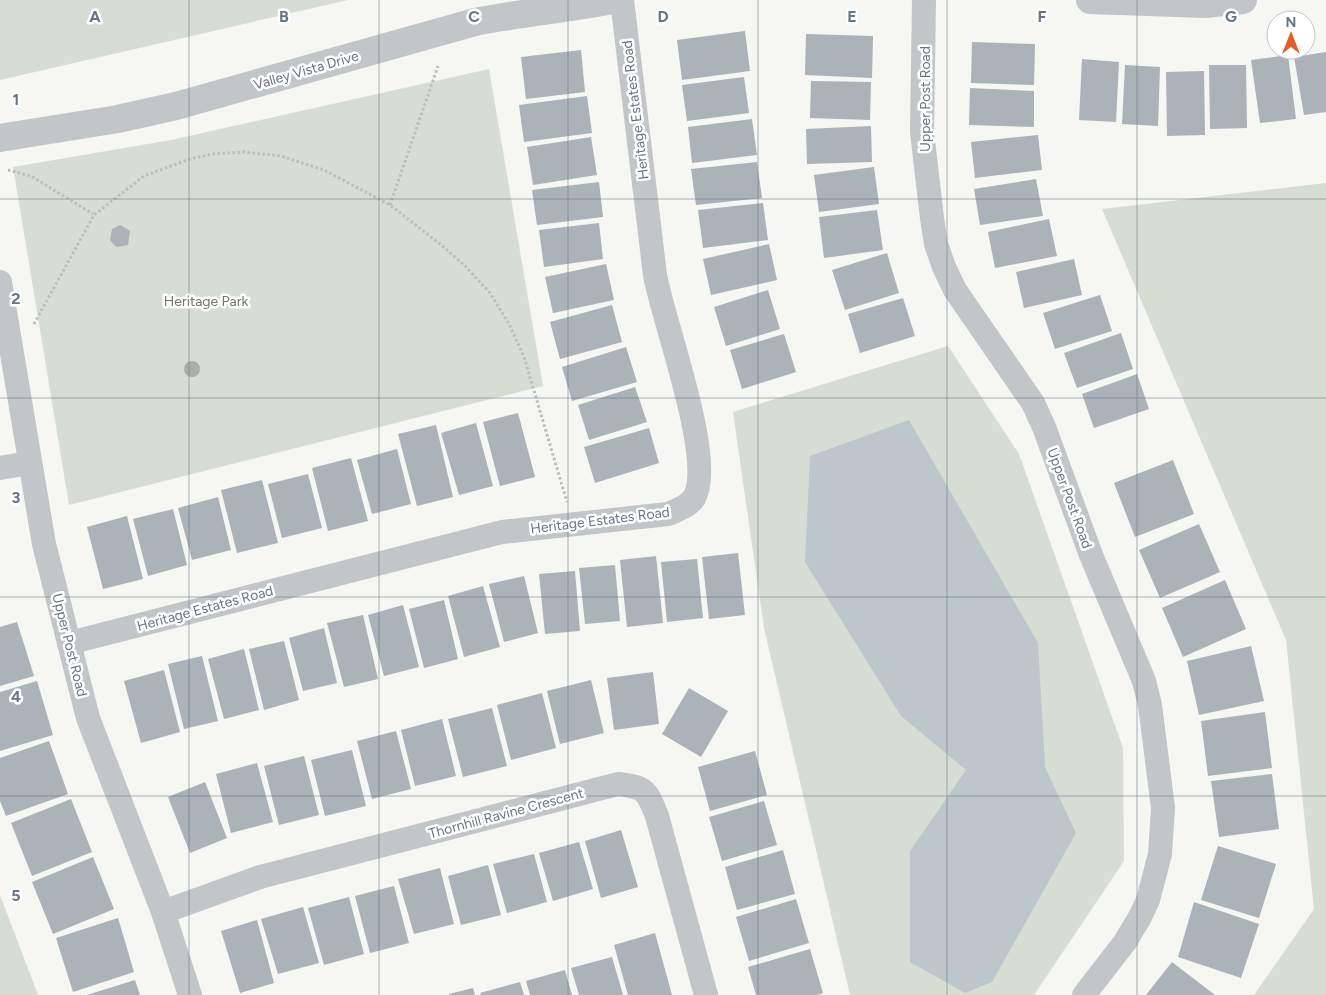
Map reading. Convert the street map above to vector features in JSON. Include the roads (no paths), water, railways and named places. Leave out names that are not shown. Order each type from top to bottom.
[{"type":"street","name":"Valley Vista Drive","points":[[0,138],[149,112],[475,22],[612,0]]},
{"type":"street","name":"Heritage Estates Road","points":[[69,643],[502,532],[668,514],[685,507],[694,498],[699,483],[696,434],[654,275],[622,0]]},
{"type":"street","name":"Upper Post Road","points":[[924,0],[922,132],[936,244],[955,290],[1033,403],[1044,427],[1091,555],[1144,681],[1150,705],[1163,808],[1160,854],[1148,900],[1140,917],[1125,942],[1084,995]]},
{"type":"street","points":[[1090,0],[1204,4],[1243,0]]},
{"type":"street","name":"Upper Post Road","points":[[0,282],[44,544],[91,726],[163,912],[190,995]]},
{"type":"street","points":[[0,468],[29,463]]},
{"type":"street","name":"Thornhill Ravine Crescent","points":[[163,912],[260,877],[618,784],[636,786],[649,796],[657,816],[706,995]]},
{"type":"park label","name":"Heritage Park","points":[[206,301]]}]
